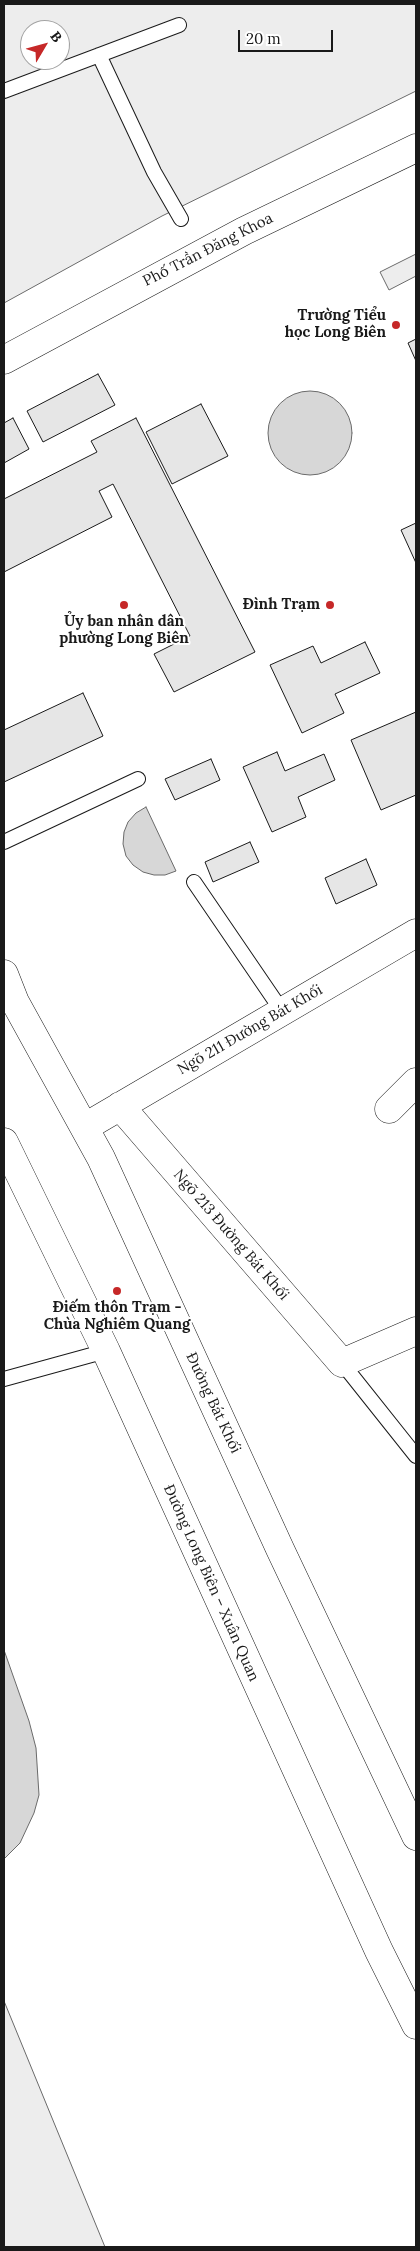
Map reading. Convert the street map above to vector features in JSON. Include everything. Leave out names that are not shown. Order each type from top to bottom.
[{"type":"street","name":"Phố Trần Đăng Khoa","points":[[4,360],[244,231],[416,148]]},
{"type":"street","name":"Ngõ 211 Đường Bát Khối","points":[[85,1127],[416,933]]},
{"type":"street","name":"Đường Bát Khối","points":[[4,974],[15,1002],[101,1158],[284,1558],[416,1836]]},
{"type":"street","points":[[388,1109],[416,1082]]},
{"type":"street","name":"Ngõ 213 Đường Bát Khối","points":[[120,1106],[342,1364]]},
{"type":"street","name":"Đường Long Biên – Xuân Quan","points":[[4,1142],[106,1351],[379,1951],[416,2025]]},
{"type":"street","points":[[342,1364],[416,1331]]},
{"type":"street","points":[[379,1951],[416,1989]]},
{"type":"lane","points":[[4,91],[179,25]]},
{"type":"lane","points":[[99,55],[154,172],[181,219]]},
{"type":"lane","points":[[4,842],[138,779]]},
{"type":"lane","points":[[194,882],[282,1011]]},
{"type":"lane","points":[[4,1379],[106,1351]]},
{"type":"lane","points":[[342,1364],[416,1456]]},
{"type":"shaded area","points":[[4,4],[416,4],[416,91],[162,216],[4,303]]},
{"type":"shaded area","points":[[416,254],[416,276],[389,290],[380,272]]},
{"type":"shaded area","points":[[302,391],[318,391],[334,398],[345,409],[352,425],[349,449],[340,463],[334,468],[318,475],[302,475],[286,468],[275,457],[268,441],[268,425],[275,409],[286,398]]},
{"type":"shaded area","points":[[146,807],[176,871],[165,875],[143,872],[133,865],[126,856],[123,844],[124,832],[128,822],[136,813]]},
{"type":"shaded area","points":[[4,1650],[29,1721],[36,1748],[39,1795],[34,1813],[20,1843],[4,1859]]},
{"type":"shaded area","points":[[4,2001],[105,2247],[4,2247]]},
{"type":"building","points":[[416,339],[416,361],[408,343]]},
{"type":"building","points":[[98,374],[115,405],[43,442],[27,411]]},
{"type":"building","points":[[201,404],[228,456],[172,484],[146,432]]},
{"type":"building","points":[[13,418],[29,449],[4,463],[4,423]]},
{"type":"building","points":[[136,418],[255,652],[174,692],[154,654],[190,636],[113,484],[99,491],[112,517],[4,572],[4,499],[97,452],[91,441]]},
{"type":"building","points":[[416,523],[416,563],[401,530]]},
{"type":"building","points":[[365,642],[380,673],[335,694],[344,713],[302,733],[270,665],[313,646],[321,663]]},
{"type":"building","points":[[83,693],[103,736],[4,782],[4,730]]},
{"type":"building","points":[[416,712],[416,795],[381,810],[351,740]]},
{"type":"building","points":[[277,752],[285,771],[324,754],[335,780],[298,797],[306,817],[272,832],[243,767]]},
{"type":"building","points":[[211,759],[220,780],[175,800],[165,779]]},
{"type":"building","points":[[250,842],[259,862],[213,882],[205,862]]},
{"type":"building","points":[[366,859],[377,885],[336,904],[325,878]]},
{"type":"place","name":"Trường Tiểu học Long Biên","points":[[396,325]]},
{"type":"place","name":"Ủy ban nhân dân phường Long Biên","points":[[124,605]]},
{"type":"place","name":"Đình Trạm","points":[[330,605]]},
{"type":"place","name":"Điếm thôn Trạm - Chùa Nghiêm Quang","points":[[117,1291]]}]
